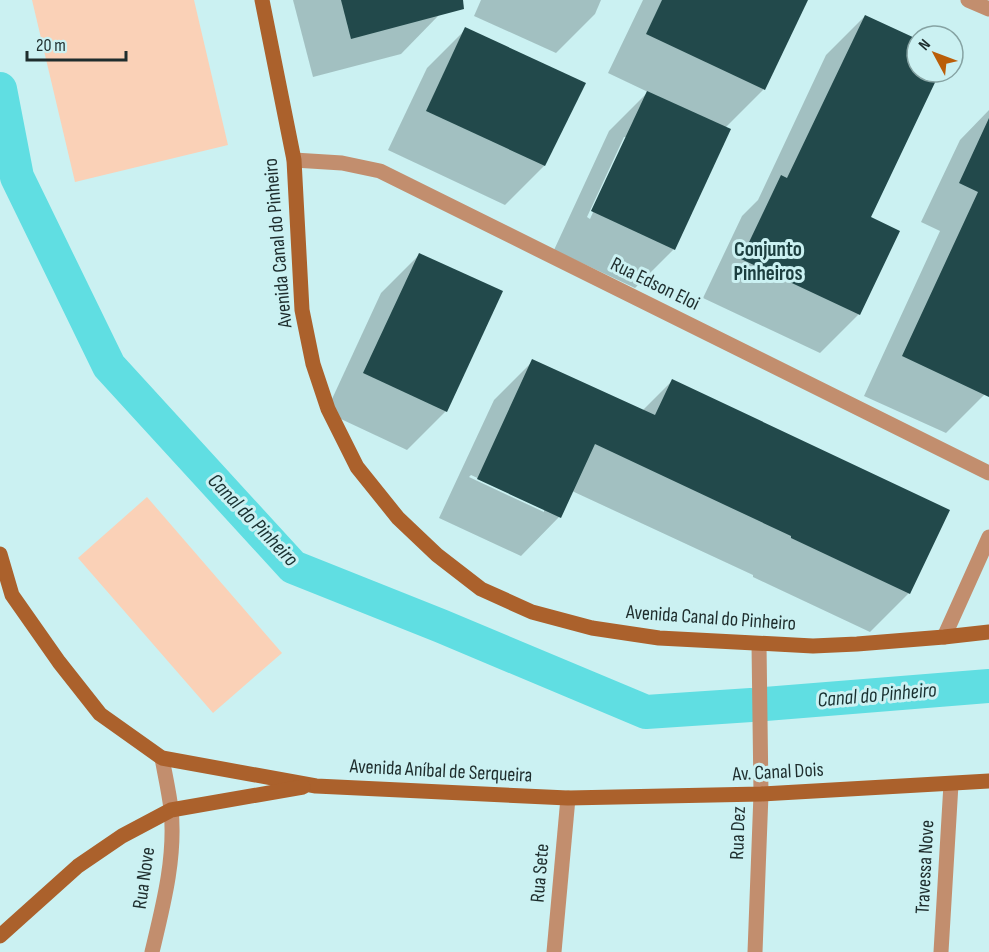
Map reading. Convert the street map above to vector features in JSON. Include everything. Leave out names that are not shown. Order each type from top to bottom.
[{"type":"street","name":"Avenida Canal do Pinheiro","points":[[262,0],[294,160],[302,310],[313,364],[328,409],[357,467],[398,518],[437,555],[481,589],[532,612],[592,628],[658,638],[813,646],[989,632]]},
{"type":"street","points":[[968,0],[989,9]]},
{"type":"street","name":"Rua Edson Eloi","points":[[294,160],[342,163],[380,171],[989,473]]},
{"type":"street","points":[[945,637],[989,537]]},
{"type":"street","name":"Avenida Aníbal de Serqueira","points":[[0,554],[12,595],[59,662],[100,714],[162,758],[312,785],[568,798]]},
{"type":"street","name":"Rua Dez","points":[[755,952],[761,794],[759,644]]},
{"type":"street","name":"Rua Nove","points":[[152,952],[164,903],[171,856],[171,810],[162,758]]},
{"type":"street","name":"Av. Canal Dois","points":[[568,798],[761,794],[989,781]]},
{"type":"street","name":"Travessa Nove","points":[[940,952],[951,784]]},
{"type":"street","name":"Avenida Aníbal de Serqueira","points":[[0,936],[78,866],[122,836],[171,810],[312,785]]},
{"type":"street","name":"Rua Sete","points":[[554,952],[568,798]]},
{"type":"shaded area","points":[[32,0],[194,0],[228,145],[75,182]]},
{"type":"shaded area","points":[[147,497],[282,653],[213,713],[78,558]]},
{"type":"building","points":[[341,0],[463,0],[464,9],[351,39]]},
{"type":"building","points":[[662,0],[808,0],[765,90],[646,34]]},
{"type":"building","points":[[865,15],[905,33],[905,84],[934,84],[871,217],[900,231],[860,315],[741,259],[781,175],[787,178]]},
{"type":"building","points":[[465,27],[586,83],[545,166],[426,111]]},
{"type":"building","points":[[647,91],[731,129],[675,250],[591,211]]},
{"type":"building","points":[[989,118],[989,397],[902,356],[978,192],[959,183]]},
{"type":"building","points":[[419,253],[503,291],[447,412],[363,373]]},
{"type":"building","points":[[532,359],[655,415],[672,379],[950,510],[910,594],[595,444],[561,518],[477,479]]},
{"type":"waterway","name":"Canal do Pinheiro","points":[[0,89],[17,177],[109,366],[293,567],[646,712],[751,705]]},
{"type":"waterway","name":"Canal do Pinheiro","points":[[765,704],[989,686]]},
{"type":"district","name":"Conjunto Pinheiros","points":[[768,261]]}]
